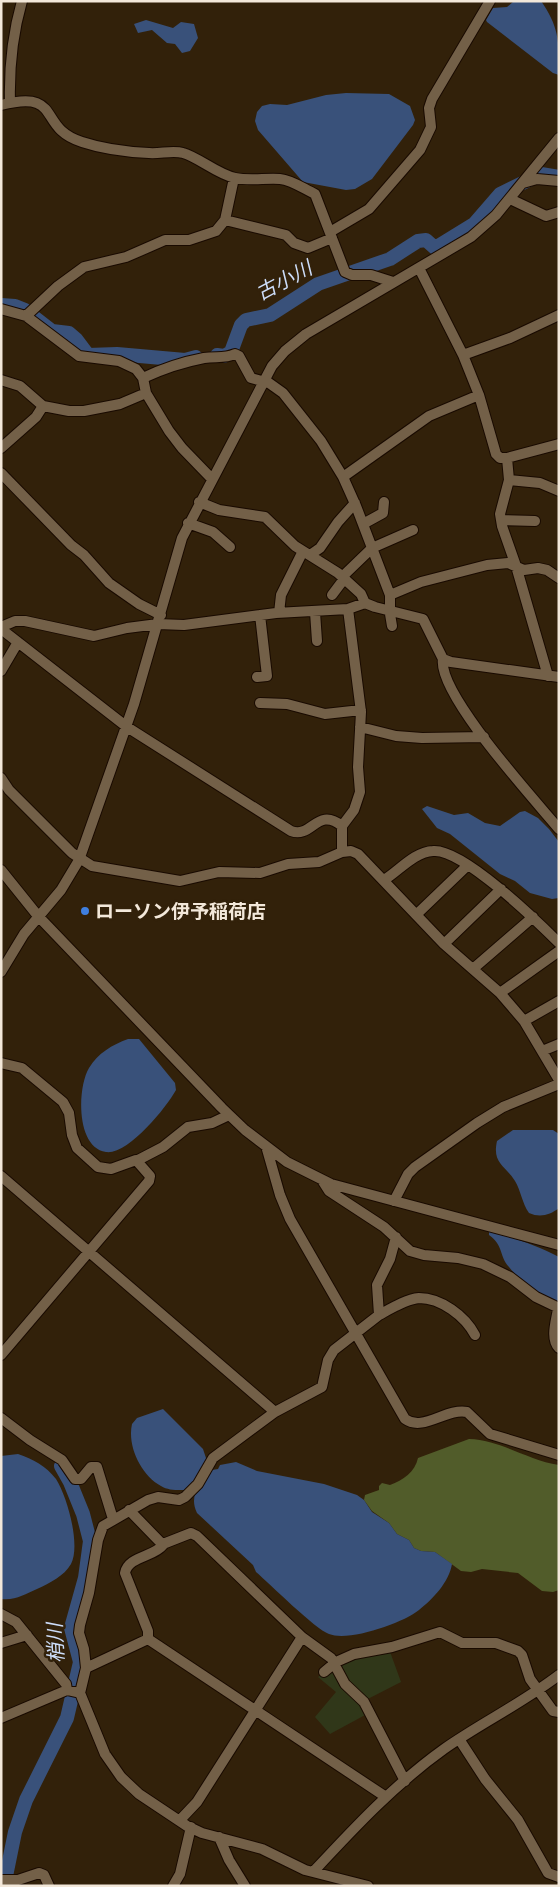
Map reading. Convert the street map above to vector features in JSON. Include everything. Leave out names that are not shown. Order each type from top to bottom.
[{"type":"street","points":[[22,1],[12,40],[5,104],[27,100],[38,102],[63,133],[80,142],[136,152],[184,153],[234,178],[258,181],[278,179],[315,194],[345,272],[352,275],[371,275],[393,282]]},
{"type":"street","points":[[225,220],[286,236],[294,243],[308,248],[369,209],[420,150],[431,127],[429,108],[432,99],[490,1]]},
{"type":"street","points":[[1,972],[24,934],[61,890],[80,860],[127,727],[160,620],[177,553],[188,523],[262,382],[285,350],[306,334],[471,237],[510,199],[559,138]]},
{"type":"street","points":[[26,316],[58,286],[84,267],[126,257],[165,240],[189,240],[216,231],[225,220],[234,178]]},
{"type":"street","points":[[523,183],[537,179],[559,181]]},
{"type":"street","points":[[510,199],[546,216],[559,212]]},
{"type":"street","points":[[418,268],[463,355],[479,395],[496,454],[500,458],[507,458],[559,444]]},
{"type":"street","points":[[1,309],[26,316],[79,356],[120,361],[136,369],[143,378],[146,393],[182,448],[212,479]]},
{"type":"street","points":[[463,355],[510,338],[559,315]]},
{"type":"street","points":[[143,378],[166,368],[202,358],[223,358],[235,354],[241,359],[251,378],[269,383],[283,393],[321,441],[355,503],[390,595],[392,626]]},
{"type":"street","points":[[1,380],[20,386],[43,406],[68,411],[84,411],[120,404],[146,393]]},
{"type":"street","points":[[343,478],[429,416],[479,395]]},
{"type":"street","points":[[1,448],[36,417],[43,406]]},
{"type":"street","points":[[507,458],[509,480],[504,493],[501,520],[548,676]]},
{"type":"street","points":[[1,473],[71,545],[84,555],[109,583],[160,620]]},
{"type":"street","points":[[509,480],[540,483],[559,492]]},
{"type":"street","points":[[199,502],[219,510],[265,517],[307,553],[343,578],[361,594],[365,603],[375,608],[423,619],[443,658],[442,667],[450,690],[459,705],[559,829]]},
{"type":"street","points":[[363,524],[383,513],[384,502]]},
{"type":"street","points":[[279,613],[281,595],[307,553],[320,548],[338,522],[355,503]]},
{"type":"street","points":[[501,520],[535,521]]},
{"type":"street","points":[[188,523],[206,532],[213,532],[230,548]]},
{"type":"street","points":[[332,595],[343,578],[372,548],[413,530]]},
{"type":"street","points":[[390,595],[421,582],[461,570],[508,563],[524,570],[547,570],[559,578]]},
{"type":"street","points":[[342,826],[334,820],[326,818],[302,832],[291,831],[127,727],[1,628],[15,621],[25,621],[94,636],[160,620],[184,625],[279,613],[348,609],[365,603]]},
{"type":"street","points":[[342,852],[342,826],[354,810],[360,792],[358,767],[361,710],[348,609]]},
{"type":"street","points":[[315,612],[317,641]]},
{"type":"street","points":[[257,677],[267,676],[260,615]]},
{"type":"street","points":[[1,671],[18,642]]},
{"type":"street","points":[[443,658],[451,662],[559,677]]},
{"type":"street","points":[[260,703],[287,704],[326,714],[361,710]]},
{"type":"street","points":[[360,727],[396,736],[422,738],[484,737]]},
{"type":"street","points":[[1,778],[9,790],[80,860],[92,866],[180,881],[220,872],[260,873],[288,864],[319,862],[350,850],[358,854],[444,944],[474,968],[500,993],[524,1021],[559,1082],[503,1107],[476,1123],[415,1167],[408,1174],[394,1201]]},
{"type":"street","points":[[384,880],[402,866],[432,851],[439,851],[468,865],[501,889],[559,943]]},
{"type":"street","points":[[417,914],[468,865]]},
{"type":"street","points":[[1,870],[38,916],[229,1114],[287,1162],[322,1180],[559,1245]]},
{"type":"street","points":[[444,944],[501,889]]},
{"type":"street","points":[[474,968],[533,917]]},
{"type":"street","points":[[500,993],[559,951]]},
{"type":"street","points":[[524,1021],[559,1001]]},
{"type":"street","points":[[542,1051],[559,1044]]},
{"type":"street","points":[[1,1063],[16,1065],[30,1073],[64,1102],[69,1112],[72,1135],[78,1148],[98,1167],[111,1169],[138,1160],[163,1147],[188,1127],[212,1122],[229,1114]]},
{"type":"street","points":[[266,1146],[284,1207],[405,1419],[411,1424],[460,1410],[472,1416],[490,1434],[559,1455]]},
{"type":"street","points":[[1,1355],[149,1181],[150,1176],[138,1164],[138,1160]]},
{"type":"street","points":[[1,1176],[275,1412]]},
{"type":"street","points":[[322,1180],[328,1191],[384,1226],[410,1251],[458,1258],[483,1264],[510,1277],[536,1297],[558,1309],[554,1342],[559,1348]]},
{"type":"street","points":[[379,1315],[377,1285],[390,1259],[396,1237]]},
{"type":"street","points":[[1,1718],[75,1692],[86,1668],[84,1649],[79,1633],[103,1526],[130,1510],[158,1497],[179,1500],[185,1497],[198,1484],[213,1458],[275,1412],[322,1387],[328,1360],[334,1350],[379,1315],[413,1300],[424,1299],[456,1311],[474,1336]]},
{"type":"street","points":[[1,1418],[30,1440],[62,1460],[75,1479],[81,1479],[92,1467],[96,1467],[113,1519]]},
{"type":"street","points":[[130,1510],[163,1544]]},
{"type":"street","points":[[148,1639],[148,1630],[125,1572],[130,1564],[158,1550],[163,1544],[190,1533],[197,1536],[302,1637],[331,1658],[345,1684],[364,1702],[405,1781]]},
{"type":"street","points":[[3,1615],[16,1622],[66,1684],[75,1692],[101,1749],[114,1768],[139,1794],[192,1828],[262,1849],[294,1865],[368,1886]]},
{"type":"street","points":[[324,1672],[334,1664],[354,1654],[392,1647],[440,1632],[462,1643],[496,1643],[518,1650],[522,1655],[530,1679],[553,1711],[559,1712]]},
{"type":"street","points":[[1,1643],[27,1635]]},
{"type":"street","points":[[180,1820],[197,1802],[302,1637]]},
{"type":"street","points":[[86,1668],[148,1639]]},
{"type":"street","points":[[148,1639],[386,1797]]},
{"type":"street","points":[[314,1871],[386,1797],[405,1781],[459,1739],[538,1691],[559,1675]]},
{"type":"street","points":[[459,1739],[485,1779],[518,1820],[548,1873],[559,1877]]},
{"type":"street","points":[[174,1885],[180,1874],[192,1828]]},
{"type":"street","points":[[219,1837],[229,1860],[245,1886]]},
{"type":"street","points":[[5,1880],[39,1873],[44,1876],[49,1886]]},
{"type":"green space","points":[[469,1439],[503,1446],[536,1459],[559,1465],[559,1590],[553,1592],[542,1591],[518,1573],[482,1569],[471,1572],[461,1571],[435,1552],[421,1551],[414,1548],[409,1540],[397,1534],[389,1523],[372,1511],[364,1500],[365,1495],[379,1490],[379,1486],[382,1483],[390,1485],[408,1475],[418,1458]]},
{"type":"green space","points":[[389,1649],[401,1682],[360,1703],[367,1714],[330,1734],[315,1717],[336,1692],[318,1677],[338,1663]]},
{"type":"water","points":[[514,1],[541,1],[552,20],[557,36],[559,75],[553,73],[487,22],[486,20],[493,8],[507,7]]},
{"type":"water","points":[[146,20],[173,28],[181,22],[194,24],[198,38],[190,51],[182,53],[175,44],[167,43],[152,30],[138,33],[134,24]]},
{"type":"water","points":[[346,93],[389,94],[410,106],[415,120],[413,125],[372,179],[355,189],[346,190],[303,182],[258,130],[255,121],[257,112],[262,106],[270,104],[287,105],[326,95]]},
{"type":"water","points":[[427,806],[454,815],[468,813],[485,823],[500,826],[520,812],[525,811],[538,818],[559,842],[559,898],[552,899],[530,893],[515,881],[500,874],[450,834],[437,828],[422,809]]},
{"type":"water","points":[[128,1039],[139,1039],[175,1083],[176,1090],[146,1129],[125,1146],[115,1151],[106,1152],[96,1148],[89,1140],[84,1129],[81,1102],[82,1089],[89,1068],[97,1058],[111,1047]]},
{"type":"water","points":[[513,1130],[553,1130],[559,1134],[559,1208],[545,1215],[529,1213],[515,1181],[500,1164],[496,1155],[497,1141]]},
{"type":"water","points":[[489,1231],[525,1242],[559,1257],[559,1303],[532,1288],[514,1273],[506,1263],[497,1243],[489,1235]]},
{"type":"water","points":[[163,1409],[203,1449],[207,1461],[188,1490],[167,1489],[154,1481],[147,1475],[134,1450],[131,1433],[132,1424],[137,1418]]},
{"type":"water","points":[[18,1454],[39,1464],[56,1479],[68,1508],[74,1533],[74,1556],[68,1568],[52,1582],[20,1597],[1,1599],[1,1456]]},
{"type":"water","points":[[236,1462],[257,1471],[324,1484],[357,1495],[364,1500],[372,1512],[389,1523],[397,1534],[409,1540],[414,1548],[421,1551],[435,1552],[452,1564],[448,1577],[430,1601],[401,1620],[376,1630],[362,1633],[338,1636],[329,1634],[292,1606],[256,1572],[253,1565],[197,1513],[194,1500],[200,1485],[212,1470],[218,1469],[220,1465]]},
{"type":"waterway","name":"古小川","points":[[217,355],[224,356],[231,352],[241,325],[246,320],[270,315],[318,284],[390,259],[418,241],[426,240],[435,248],[474,224],[500,194],[541,174],[559,177]]},
{"type":"waterway","name":"古小川","points":[[1,305],[15,306],[25,310],[52,331],[69,333],[88,355],[117,354],[185,360],[196,357]]},
{"type":"waterway","name":"梢川","points":[[4,1886],[15,1832],[26,1800],[67,1718],[80,1662],[71,1628],[85,1578],[90,1541],[83,1514],[70,1482],[61,1466]]},
{"type":"place","name":"ローソン伊予稲荷店","points":[[85,911]]}]
